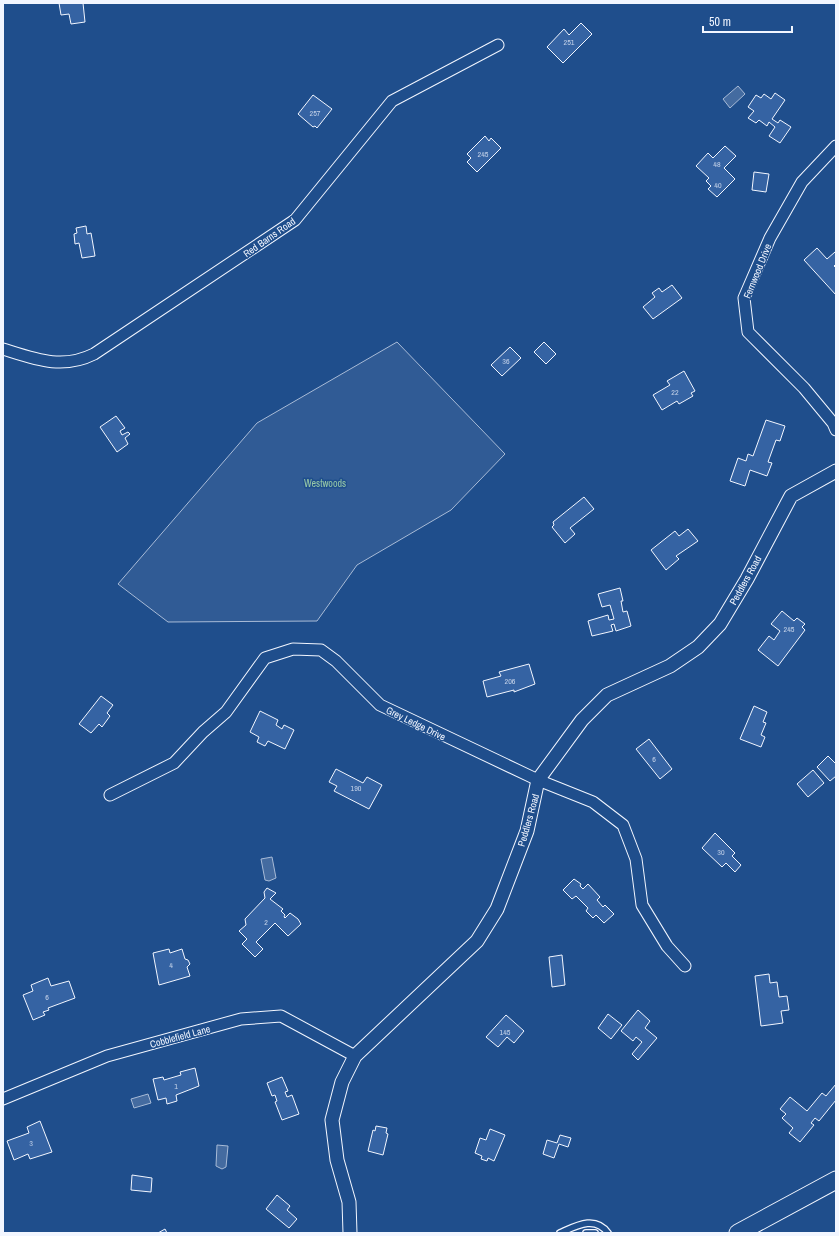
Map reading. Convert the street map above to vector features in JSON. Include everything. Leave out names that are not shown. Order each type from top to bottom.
[{"type":"main road","points":[[738,1233],[836,1180]]},
{"type":"street","name":"Red Barns Road","points":[[3,349],[47,361],[65,363],[83,360],[94,354],[295,220],[392,101],[498,45]]},
{"type":"street","name":"Fernwood Drive","points":[[836,146],[802,182],[770,238],[744,298],[748,332],[804,388],[833,423],[836,430]]},
{"type":"street","name":"Peddlers Road","points":[[350,1233],[349,1202],[337,1160],[332,1120],[342,1082],[355,1056],[477,941],[497,909],[527,831],[538,780],[582,720],[607,695],[670,666],[698,647],[720,624],[747,579],[791,496],[836,471]]},
{"type":"street","name":"Grey Ledge Drive","points":[[110,795],[174,763],[203,732],[226,712],[265,658],[293,649],[321,650],[336,661],[380,705],[538,780],[593,802],[623,825],[636,859],[642,905],[667,946],[684,966]]},
{"type":"street","name":"Cobblefield Lane","points":[[3,1099],[107,1056],[241,1019],[281,1016],[296,1022],[355,1056]]},
{"type":"lane","points":[[560,1233],[585,1222],[595,1224],[608,1233]]},
{"type":"lane","points":[[586,1233],[595,1233]]},
{"type":"shaded area","points":[[738,86],[745,94],[730,108],[723,99]]},
{"type":"shaded area","name":"Westwoods","points":[[397,342],[505,454],[451,510],[357,565],[317,621],[168,622],[118,584],[257,423]]},
{"type":"shaded area","points":[[272,857],[276,878],[269,881],[265,880],[261,859]]},
{"type":"shaded area","points":[[148,1094],[151,1103],[134,1108],[131,1099]]},
{"type":"shaded area","points":[[217,1145],[228,1146],[226,1167],[222,1169],[216,1166]]},
{"type":"building","points":[[59,3],[83,3],[85,22],[71,24],[69,14],[61,15]]},
{"type":"building","points":[[581,23],[592,34],[563,63],[547,47],[564,29],[569,35]]},
{"type":"building","points":[[775,93],[785,100],[772,119],[778,123],[780,120],[791,127],[780,143],[769,136],[775,127],[769,122],[767,126],[759,120],[756,123],[748,118],[754,111],[748,107],[756,95],[761,98],[764,94],[771,99]]},
{"type":"building","points":[[313,95],[332,109],[317,128],[315,126],[313,127],[298,114]]},
{"type":"building","points":[[485,136],[489,141],[491,138],[501,148],[477,172],[467,162],[471,158],[467,154]]},
{"type":"building","points":[[725,146],[736,156],[724,168],[735,179],[717,197],[708,189],[711,186],[706,181],[709,178],[696,166],[708,153],[713,158]]},
{"type":"building","points":[[754,172],[769,174],[766,192],[752,190]]},
{"type":"building","points":[[86,226],[87,234],[91,233],[95,256],[82,258],[79,243],[75,244],[74,234],[77,233],[76,228]]},
{"type":"building","points":[[817,248],[827,259],[835,252],[836,253],[836,264],[834,266],[836,268],[836,295],[804,260]]},
{"type":"building","points":[[672,285],[682,298],[653,319],[643,307],[655,297],[652,293],[659,288],[662,292]]},
{"type":"building","points":[[544,342],[556,354],[546,364],[534,352]]},
{"type":"building","points":[[510,347],[521,358],[502,376],[491,365]]},
{"type":"building","points":[[684,371],[695,391],[691,393],[693,396],[679,404],[677,401],[662,410],[653,395],[670,385],[667,381]]},
{"type":"building","points":[[116,416],[125,428],[120,431],[122,435],[128,432],[130,434],[125,438],[128,444],[117,452],[100,427]]},
{"type":"building","points":[[766,420],[785,426],[780,441],[776,440],[768,462],[772,463],[767,476],[750,470],[745,486],[730,481],[738,458],[746,461],[748,454],[753,456]]},
{"type":"building","points":[[584,497],[594,509],[570,528],[575,534],[565,543],[552,527],[554,525],[553,522]]},
{"type":"building","points":[[688,529],[698,541],[676,556],[679,559],[666,570],[651,550],[675,531],[679,536]]},
{"type":"building","points":[[620,588],[623,601],[621,601],[623,612],[627,611],[631,626],[616,631],[614,624],[611,625],[613,631],[592,636],[588,621],[608,615],[609,620],[614,619],[610,605],[602,607],[598,594]]},
{"type":"building","points":[[782,611],[794,621],[797,618],[805,624],[802,627],[805,630],[778,666],[758,650],[769,636],[774,640],[780,631],[771,624]]},
{"type":"building","points":[[529,664],[535,684],[514,692],[514,690],[487,697],[483,681],[501,676],[499,672]]},
{"type":"building","points":[[101,696],[113,705],[107,713],[110,716],[102,727],[99,724],[91,733],[79,724]]},
{"type":"building","points":[[754,706],[767,712],[763,722],[766,723],[761,735],[765,737],[761,747],[740,739]]},
{"type":"building","points":[[260,711],[278,720],[276,725],[282,729],[284,725],[294,730],[285,749],[268,741],[265,746],[257,742],[259,737],[250,732]]},
{"type":"building","points":[[649,739],[672,769],[660,779],[636,749]]},
{"type":"building","points":[[828,756],[836,764],[836,776],[830,781],[817,767]]},
{"type":"building","points":[[336,769],[363,783],[367,777],[382,785],[369,809],[334,791],[337,786],[329,782]]},
{"type":"building","points":[[813,770],[824,783],[808,797],[797,784]]},
{"type":"building","points":[[715,833],[735,853],[732,856],[741,865],[735,872],[726,863],[722,867],[702,848]]},
{"type":"building","points":[[574,879],[581,884],[580,886],[583,889],[588,884],[600,897],[597,900],[603,907],[605,905],[614,914],[604,923],[596,915],[593,918],[586,911],[588,908],[576,896],[572,899],[563,890]]},
{"type":"building","points":[[267,888],[276,893],[270,899],[283,909],[281,911],[285,915],[284,917],[285,918],[290,913],[298,919],[301,924],[288,936],[275,923],[256,942],[263,949],[255,957],[242,944],[247,939],[239,931],[246,925],[245,919],[265,898],[264,892]]},
{"type":"building","points":[[169,949],[170,953],[182,949],[185,959],[188,960],[190,964],[187,967],[190,976],[159,985],[153,953]]},
{"type":"building","points":[[562,955],[565,985],[552,987],[549,957]]},
{"type":"building","points":[[769,974],[770,983],[777,982],[779,997],[787,996],[789,1010],[781,1011],[783,1023],[761,1026],[755,976]]},
{"type":"building","points":[[48,978],[51,986],[69,981],[75,998],[48,1008],[49,1010],[43,1012],[45,1015],[33,1020],[23,995],[33,991],[31,985]]},
{"type":"building","points":[[638,1010],[650,1021],[645,1028],[657,1038],[638,1060],[632,1054],[642,1042],[636,1037],[633,1041],[621,1031]]},
{"type":"building","points":[[608,1014],[622,1025],[611,1039],[598,1028]]},
{"type":"building","points":[[506,1015],[524,1031],[514,1043],[507,1037],[498,1047],[486,1037]]},
{"type":"building","points":[[195,1068],[199,1086],[176,1095],[177,1101],[167,1104],[166,1098],[158,1100],[153,1079],[163,1077],[164,1080],[181,1075],[180,1072]]},
{"type":"building","points":[[282,1077],[288,1091],[285,1092],[287,1097],[292,1095],[299,1114],[282,1120],[275,1102],[277,1101],[275,1095],[272,1096],[267,1083]]},
{"type":"building","points":[[836,1084],[836,1100],[819,1121],[815,1118],[811,1123],[814,1125],[800,1142],[789,1133],[793,1128],[782,1118],[786,1114],[780,1109],[790,1097],[807,1111],[822,1093],[826,1096]]},
{"type":"building","points":[[40,1121],[52,1152],[30,1159],[28,1154],[14,1160],[7,1141],[29,1133],[27,1127]]},
{"type":"building","points":[[376,1126],[387,1128],[386,1133],[388,1134],[383,1155],[368,1151],[373,1130],[375,1131]]},
{"type":"building","points":[[490,1129],[505,1135],[494,1161],[488,1158],[487,1161],[481,1159],[482,1156],[475,1153],[480,1138],[486,1140]]},
{"type":"building","points":[[560,1135],[571,1138],[568,1147],[559,1144],[554,1158],[543,1154],[547,1140],[557,1143]]},
{"type":"building","points":[[132,1175],[152,1178],[151,1192],[131,1190]]},
{"type":"building","points":[[277,1195],[290,1206],[287,1210],[297,1219],[289,1228],[266,1209]]},
{"type":"building","points":[[165,1229],[167,1233],[158,1233]]}]
